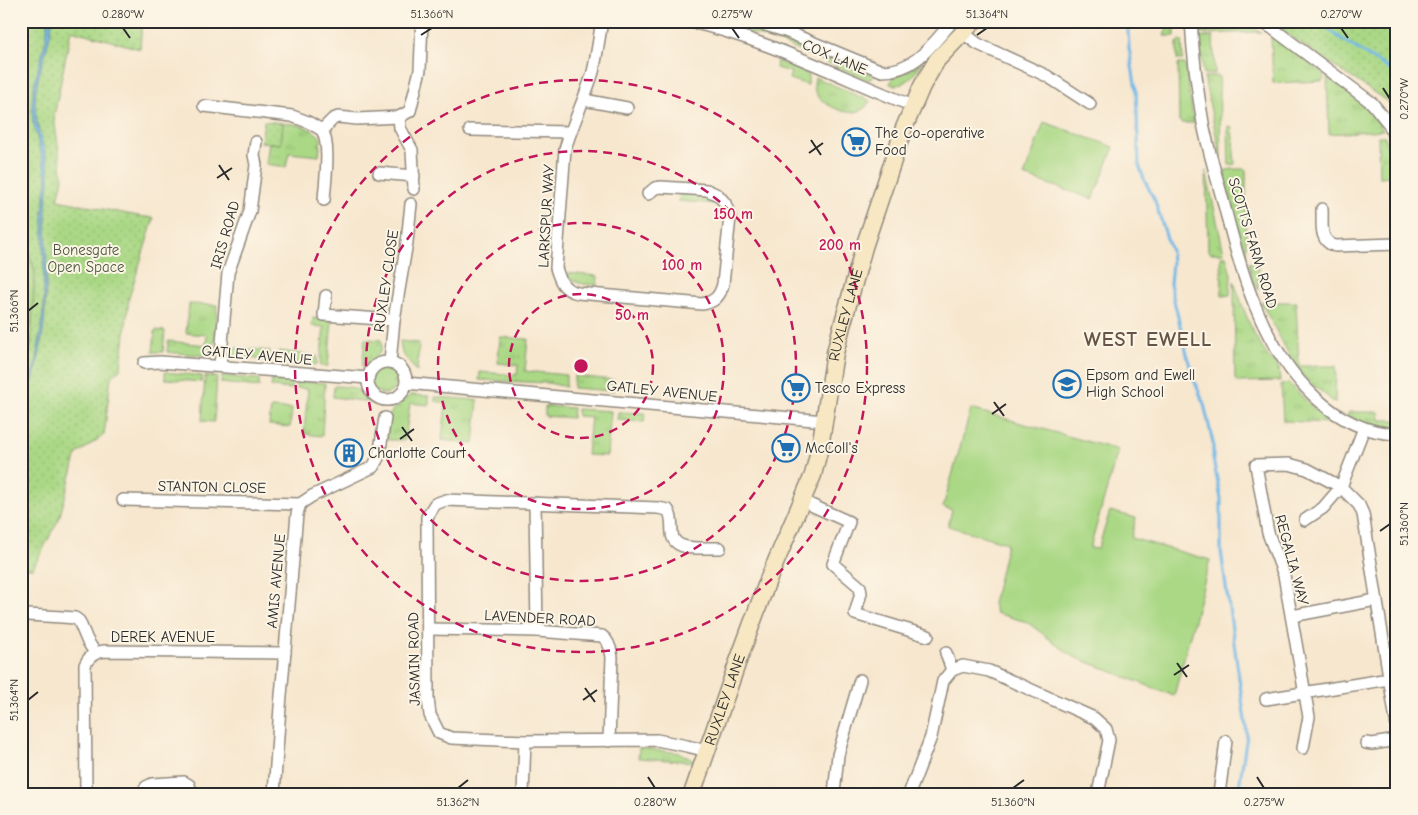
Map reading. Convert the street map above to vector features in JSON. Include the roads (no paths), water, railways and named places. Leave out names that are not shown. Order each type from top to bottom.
[{"type":"main road","name":"RUXLEY LANE","points":[[692,794],[768,580],[815,468],[835,353],[842,326],[864,247],[913,106],[938,60],[963,25]]},
{"type":"street","points":[[322,130],[333,119],[338,117],[357,119],[399,117],[410,111],[420,70],[422,21]]},
{"type":"street","name":"LARKSPUR WAY","points":[[602,21],[593,69],[584,100],[570,132],[564,158],[556,268],[564,286],[570,291],[578,293],[702,304],[714,300],[721,292],[723,284],[730,217],[725,203],[718,195],[707,190],[661,187],[655,188],[648,194]]},
{"type":"street","name":"COX LANE","points":[[687,21],[774,48],[913,106]]},
{"type":"street","points":[[754,21],[785,31],[882,71],[895,71],[909,66],[926,50],[963,25],[978,44],[1047,76],[1090,104]]},
{"type":"street","name":"SCOTTS FARM ROAD","points":[[1192,21],[1194,62],[1203,124],[1232,236],[1256,310],[1273,343],[1299,380],[1323,404],[1337,415],[1364,428],[1397,434]]},
{"type":"street","points":[[1260,21],[1273,28],[1365,97],[1389,124],[1397,145]]},
{"type":"street","points":[[584,100],[627,108]]},
{"type":"street","points":[[204,106],[292,116],[322,130],[326,140],[327,164],[324,200]]},
{"type":"street","points":[[399,117],[400,128],[412,150],[414,189]]},
{"type":"street","points":[[470,130],[570,132]]},
{"type":"street","name":"IRIS ROAD","points":[[220,366],[228,273],[250,211],[256,165],[254,155],[256,142]]},
{"type":"street","points":[[379,173],[414,176]]},
{"type":"street","name":"RUXLEY CLOSE","points":[[390,362],[394,320],[405,258],[411,204]]},
{"type":"street","points":[[1322,209],[1323,235],[1325,240],[1335,246],[1397,244]]},
{"type":"street","points":[[326,296],[324,314],[394,320]]},
{"type":"street","name":"GATLEY AVENUE","points":[[144,363],[160,362],[220,366],[368,378]]},
{"type":"street","points":[[390,362],[401,368],[406,377],[406,383],[399,395],[393,399],[385,400],[379,398],[371,391],[368,378],[375,366],[380,363],[390,362]]},
{"type":"street","name":"GATLEY AVENUE","points":[[406,383],[824,421]]},
{"type":"street","points":[[300,504],[312,496],[373,468],[379,456],[385,418]]},
{"type":"street","points":[[1305,520],[1323,508],[1341,488],[1364,428]]},
{"type":"street","name":"REGALIA WAY","points":[[1303,748],[1309,717],[1284,575],[1268,533],[1256,465],[1288,464],[1298,466],[1326,478],[1341,488]]},
{"type":"street","points":[[1341,488],[1359,505],[1363,514],[1397,727]]},
{"type":"street","name":"STANTON CLOSE","points":[[123,500],[300,504]]},
{"type":"street","name":"JASMIN ROAD","points":[[707,751],[657,740],[525,741],[451,738],[439,733],[430,715],[428,699],[427,518],[435,504],[446,500],[658,508],[668,510],[671,515],[672,535],[676,543],[683,547],[720,548]]},
{"type":"street","points":[[802,501],[849,522],[833,564],[860,587],[861,593],[855,614],[928,636]]},
{"type":"street","name":"AMIS AVENUE","points":[[274,794],[297,514],[300,504]]},
{"type":"street","points":[[535,504],[537,631]]},
{"type":"street","points":[[1292,616],[1376,600]]},
{"type":"street","points":[[28,615],[75,618],[79,621],[95,653]]},
{"type":"street","name":"LAVENDER ROAD","points":[[428,629],[596,634],[606,639],[611,648],[612,657],[609,741]]},
{"type":"street","name":"DEREK AVENUE","points":[[86,794],[85,665],[88,659],[95,653],[104,651],[285,653]]},
{"type":"street","points":[[946,653],[952,670]]},
{"type":"street","points":[[911,793],[931,737],[943,681],[952,670],[963,666],[989,671],[1094,718],[1106,729],[1109,740],[1098,794]]},
{"type":"street","points":[[1266,699],[1389,679]]},
{"type":"street","points":[[834,794],[838,755],[860,680]]},
{"type":"street","points":[[1366,743],[1372,744],[1397,740]]},
{"type":"street","points":[[522,794],[525,741]]},
{"type":"street","points":[[1219,794],[1226,742]]},
{"type":"street","points":[[142,794],[146,787],[152,784],[184,782],[191,791],[190,794]]},
{"type":"water","points":[[48,21],[52,21],[51,31],[37,82],[35,103],[37,122],[49,174],[46,211],[45,314],[38,363],[21,413],[21,405],[37,359],[44,304],[43,211],[47,179],[33,121],[32,102],[35,81],[46,39]]},
{"type":"waterway","points":[[1130,21],[1128,30],[1129,48],[1136,90],[1139,165],[1155,201],[1171,251],[1170,284],[1192,375],[1204,404],[1213,443],[1213,459],[1221,499],[1221,551],[1247,735],[1238,794]]},
{"type":"waterway","points":[[1318,21],[1343,40],[1397,74]]},
{"type":"place","name":"The Co-operative Food","points":[[856,142]]},
{"type":"place","name":"Epsom and Ewell High School","points":[[1067,384]]},
{"type":"place","name":"Tesco Express","points":[[796,388]]},
{"type":"place","name":"McColl's","points":[[786,448]]},
{"type":"place","name":"Charlotte Court","points":[[349,453]]},
{"type":"district","name":"WEST EWELL","points":[[1148,339]]},
{"type":"park label","name":"Bonesgate Open Space","points":[[86,258]]}]
